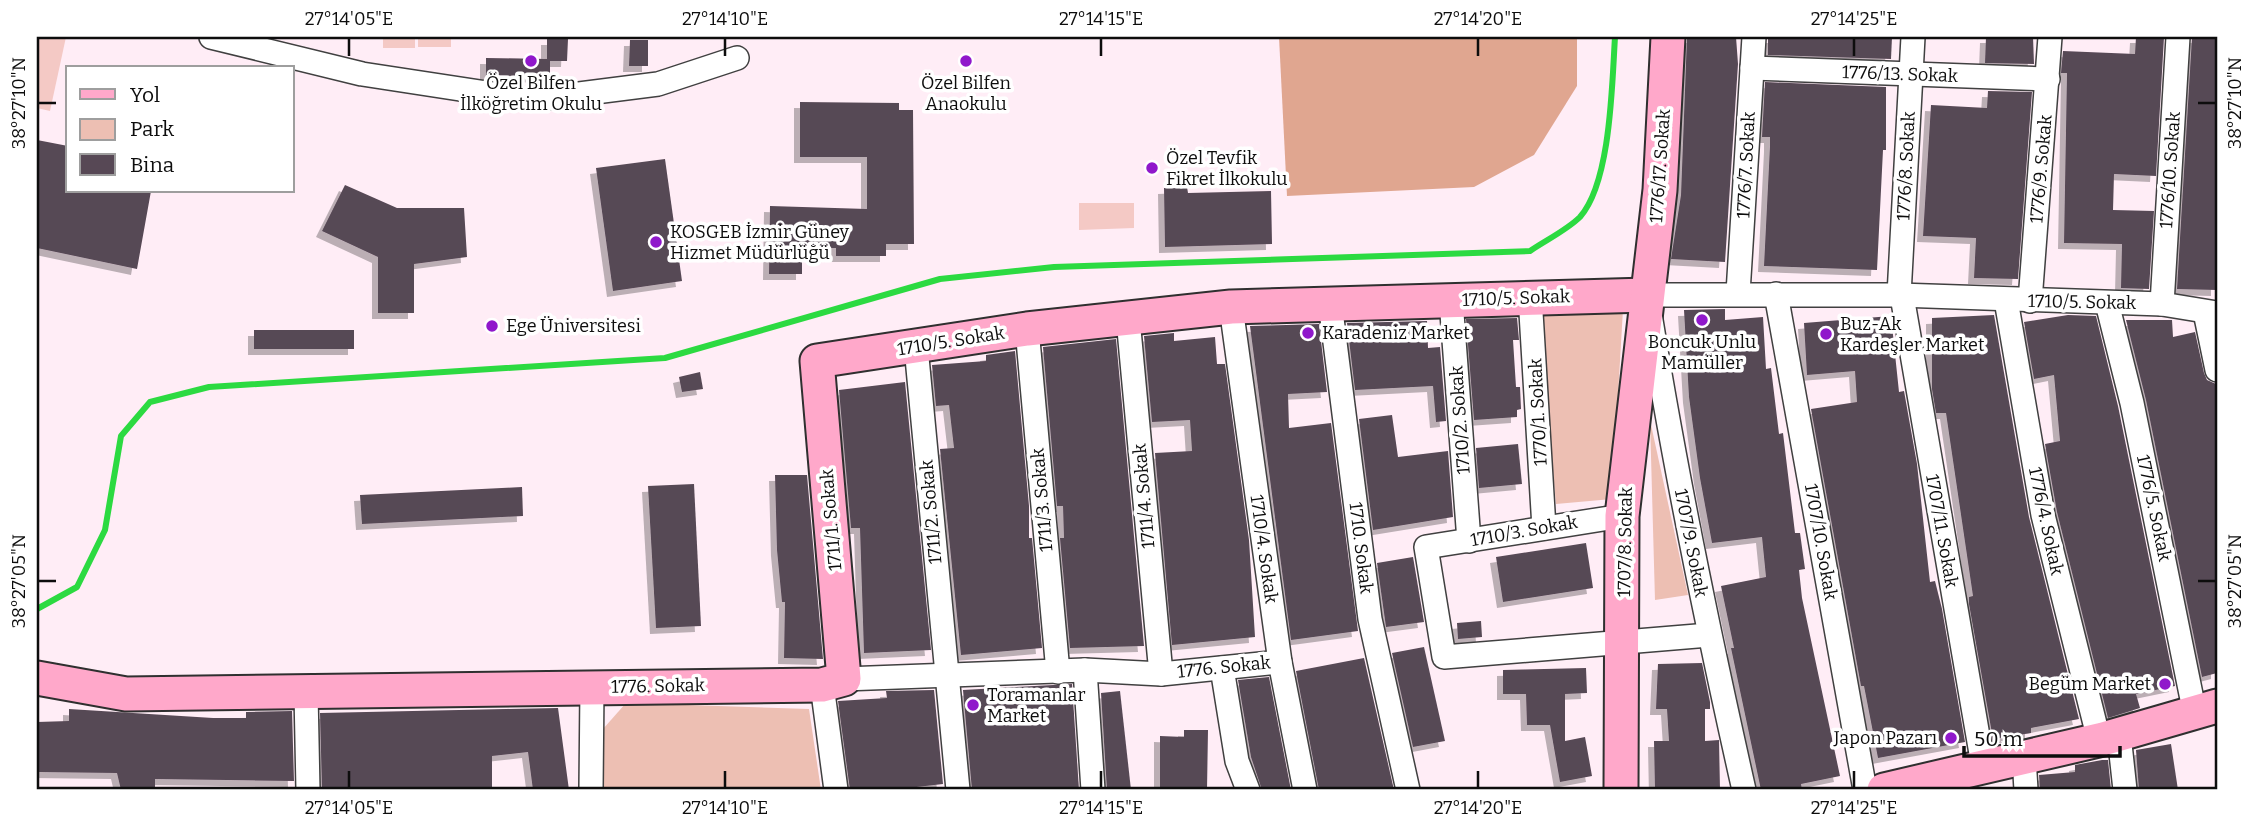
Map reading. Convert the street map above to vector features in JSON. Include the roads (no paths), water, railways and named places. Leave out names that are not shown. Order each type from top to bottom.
[{"type":"street","points":[[211,37],[362,74],[532,100],[658,84],[737,58]]},
{"type":"street","name":"1776/17. Sokak","points":[[1647,295],[1660,190],[1668,37]]},
{"type":"street","name":"1776/7. Sokak","points":[[1738,293],[1754,37]]},
{"type":"street","name":"1776/8. Sokak","points":[[1900,295],[1913,37]]},
{"type":"street","name":"1776/9. Sokak","points":[[2030,301],[2050,37]]},
{"type":"street","name":"1776/10. Sokak","points":[[2162,304],[2178,37]]},
{"type":"street","name":"1776/13. Sokak","points":[[1752,68],[2048,79]]},
{"type":"street","name":"1710/5. Sokak","points":[[817,361],[1027,329],[1231,307],[1530,296],[1738,293],[1900,295],[2162,304],[2211,313]]},
{"type":"street","name":"1707/10. Sokak","points":[[1776,294],[1865,790]]},
{"type":"street","name":"1707/8. Sokak","points":[[1621,790],[1624,642],[1622,516],[1647,295]]},
{"type":"street","name":"1707/9. Sokak","points":[[1647,295],[1667,422],[1709,635],[1744,790]]},
{"type":"street","name":"1707/11. Sokak","points":[[1900,295],[1983,765]]},
{"type":"street","name":"1770/1. Sokak","points":[[1530,296],[1544,527]]},
{"type":"street","name":"1710/2. Sokak","points":[[1451,300],[1469,541]]},
{"type":"street","name":"1776/4. Sokak","points":[[2006,300],[2043,515],[2125,790]]},
{"type":"street","name":"1710. Sokak","points":[[1330,303],[1370,619],[1408,790]]},
{"type":"street","name":"1776/5. Sokak","points":[[2107,303],[2206,710]]},
{"type":"street","name":"1710/4. Sokak","points":[[1231,307],[1280,662],[1305,790]]},
{"type":"street","points":[[2211,313],[2217,370]]},
{"type":"street","name":"1711/4. Sokak","points":[[1128,319],[1161,674]]},
{"type":"street","name":"1711/3. Sokak","points":[[1027,329],[1058,672]]},
{"type":"street","name":"1711/2. Sokak","points":[[916,347],[958,790]]},
{"type":"street","name":"1711/1. Sokak","points":[[817,361],[833,682]]},
{"type":"street","name":"1710/3. Sokak","points":[[1622,516],[1426,548],[1444,657],[1624,642]]},
{"type":"street","points":[[1624,642],[1709,635]]},
{"type":"street","name":"1776. Sokak","points":[[37,678],[126,694],[306,693],[833,682],[1085,670],[1161,674],[1280,662]]},
{"type":"street","points":[[1222,668],[1237,761],[1248,790]]},
{"type":"street","points":[[1085,670],[1093,790]]},
{"type":"street","points":[[833,682],[836,790]]},
{"type":"street","points":[[591,790],[592,687]]},
{"type":"street","points":[[306,693],[308,790]]},
{"type":"street","points":[[1884,790],[2109,737],[2206,710]]},
{"type":"street","points":[[2024,757],[2026,790]]},
{"type":"waterway","points":[[37,609],[77,587],[105,530],[121,436],[150,402],[209,387],[665,358],[940,279],[1054,267],[1530,251],[1580,217],[1598,181],[1608,131],[1615,37]]},
{"type":"place","name":"Özel Bilfen İlköğretim Okulu","points":[[531,61]]},
{"type":"place","name":"Özel Bilfen Anaokulu","points":[[966,61]]},
{"type":"place","name":"Özel Tevfik Fikret İlkokulu","points":[[1152,168]]},
{"type":"place","name":"KOSGEB İzmir Güney Hizmet Müdürlüğü","points":[[656,242]]},
{"type":"place","name":"Boncuk Unlu Mamüller","points":[[1702,320]]},
{"type":"place","name":"Ege Üniversitesi","points":[[492,326]]},
{"type":"place","name":"Karadeniz Market","points":[[1308,333]]},
{"type":"place","name":"Buz-Ak Kardeşler Market","points":[[1826,334]]},
{"type":"place","name":"Begüm Market","points":[[2165,684]]},
{"type":"place","name":"Toramanlar Market","points":[[973,705]]},
{"type":"place","name":"Japon Pazarı","points":[[1951,738]]}]
